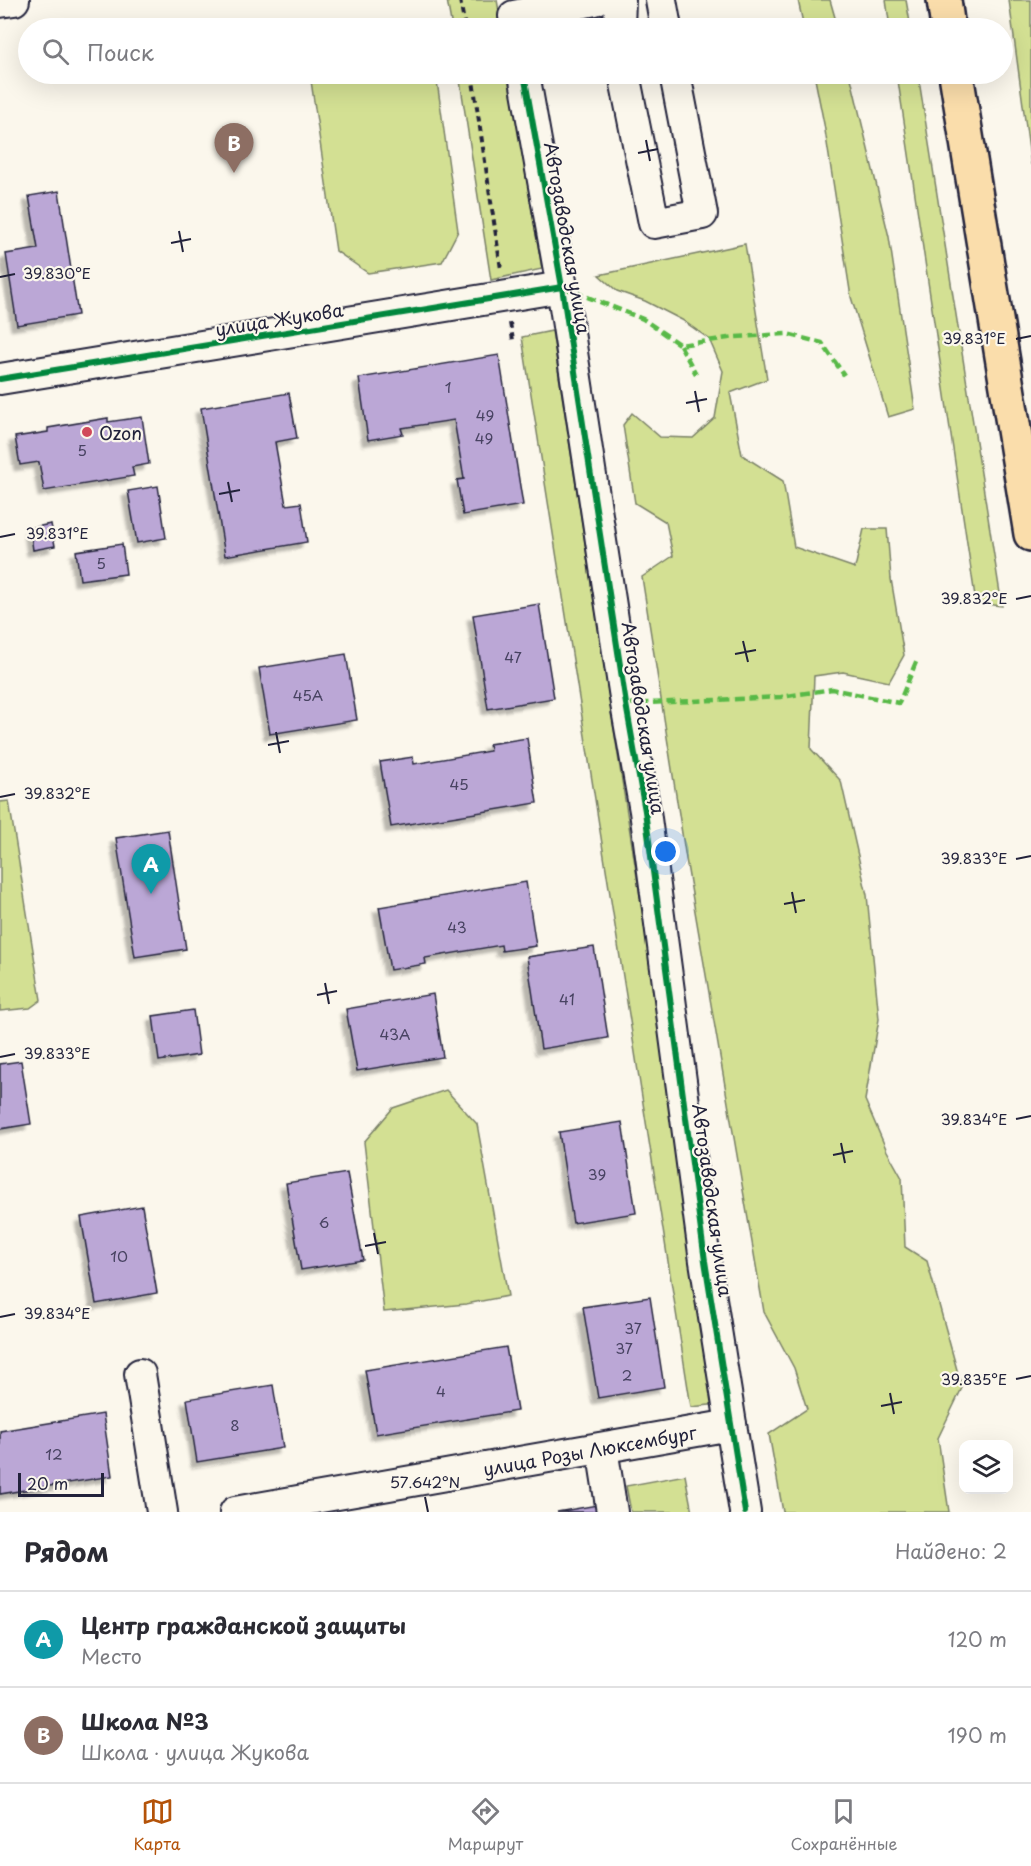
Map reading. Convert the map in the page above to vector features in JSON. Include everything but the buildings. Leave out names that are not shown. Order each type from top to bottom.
[{"type":"main road","points":[[944,0],[947,18]]},
{"type":"main road","points":[[958,84],[1031,534]]},
{"type":"street","points":[[0,2],[14,0]]},
{"type":"street","points":[[514,15],[596,0]]},
{"type":"street","points":[[619,18],[620,0]]},
{"type":"street","points":[[660,0],[664,18]]},
{"type":"street","name":"Автозаводская улица","points":[[526,84],[562,287],[626,704],[645,811],[705,1261],[745,1512]]},
{"type":"street","points":[[626,84],[654,222],[702,214],[677,84]]},
{"type":"street","name":"улица Жукова","points":[[0,379],[506,298],[562,287]]},
{"type":"street","points":[[140,1374],[162,1512]]},
{"type":"street","name":"улица Розы Люксембург","points":[[235,1512],[731,1425]]},
{"type":"street","points":[[602,1448],[612,1512]]},
{"type":"path","points":[[460,0],[463,18]]},
{"type":"path","points":[[474,84],[513,340]]},
{"type":"green space","points":[[447,0],[497,0],[500,18],[450,18]]},
{"type":"green space","points":[[798,0],[830,0],[835,18],[802,18]]},
{"type":"green space","points":[[886,0],[906,0],[909,18],[889,18]]},
{"type":"green space","points":[[1009,0],[1031,0],[1031,165],[1013,18]]},
{"type":"green space","points":[[311,84],[437,84],[458,231],[442,262],[368,273],[336,251]]},
{"type":"green space","points":[[461,84],[511,84],[542,269],[491,280]]},
{"type":"green space","points":[[816,84],[852,84],[889,237],[915,409],[888,417],[851,297]]},
{"type":"green space","points":[[898,84],[920,84],[1002,606],[976,603]]},
{"type":"green space","points":[[745,244],[767,379],[730,393],[742,455],[783,481],[794,547],[855,568],[864,529],[887,529],[891,579],[904,655],[889,682],[843,672],[814,676],[811,749],[841,781],[867,895],[879,1019],[865,1100],[887,1151],[902,1178],[905,1247],[927,1261],[962,1388],[938,1438],[949,1512],[783,1512],[769,1434],[807,1409],[794,1368],[764,1312],[686,859],[642,577],[673,556],[666,522],[635,503],[623,425],[632,413],[660,437],[693,438],[715,418],[723,371],[709,339],[682,320],[645,301],[617,291],[599,275]]},
{"type":"green space","points":[[552,331],[719,1404],[691,1407],[522,337]]},
{"type":"green space","points":[[9,801],[41,1000],[30,1008],[0,1011],[0,802]]},
{"type":"green space","points":[[446,1090],[477,1124],[508,1296],[466,1304],[384,1312],[364,1142],[393,1108]]},
{"type":"green space","points":[[685,1475],[692,1512],[631,1512],[626,1486]]},
{"type":"marked path","points":[[562,287],[643,319],[680,345],[735,337],[787,334],[822,343],[844,375]]},
{"type":"marked path","points":[[680,345],[696,374]]},
{"type":"marked path","points":[[626,704],[781,697],[832,689],[899,703],[916,662]]},
{"type":"cycle path","points":[[526,84],[562,287],[626,704],[645,811],[705,1261],[745,1512]]},
{"type":"cycle path","points":[[0,379],[562,287]]},
{"type":"place","name":"Школа №3","points":[[234,173]]},
{"type":"place","name":"Ozon","points":[[87,432]]},
{"type":"place","name":"Центр гражданской защиты","points":[[151,894]]}]
